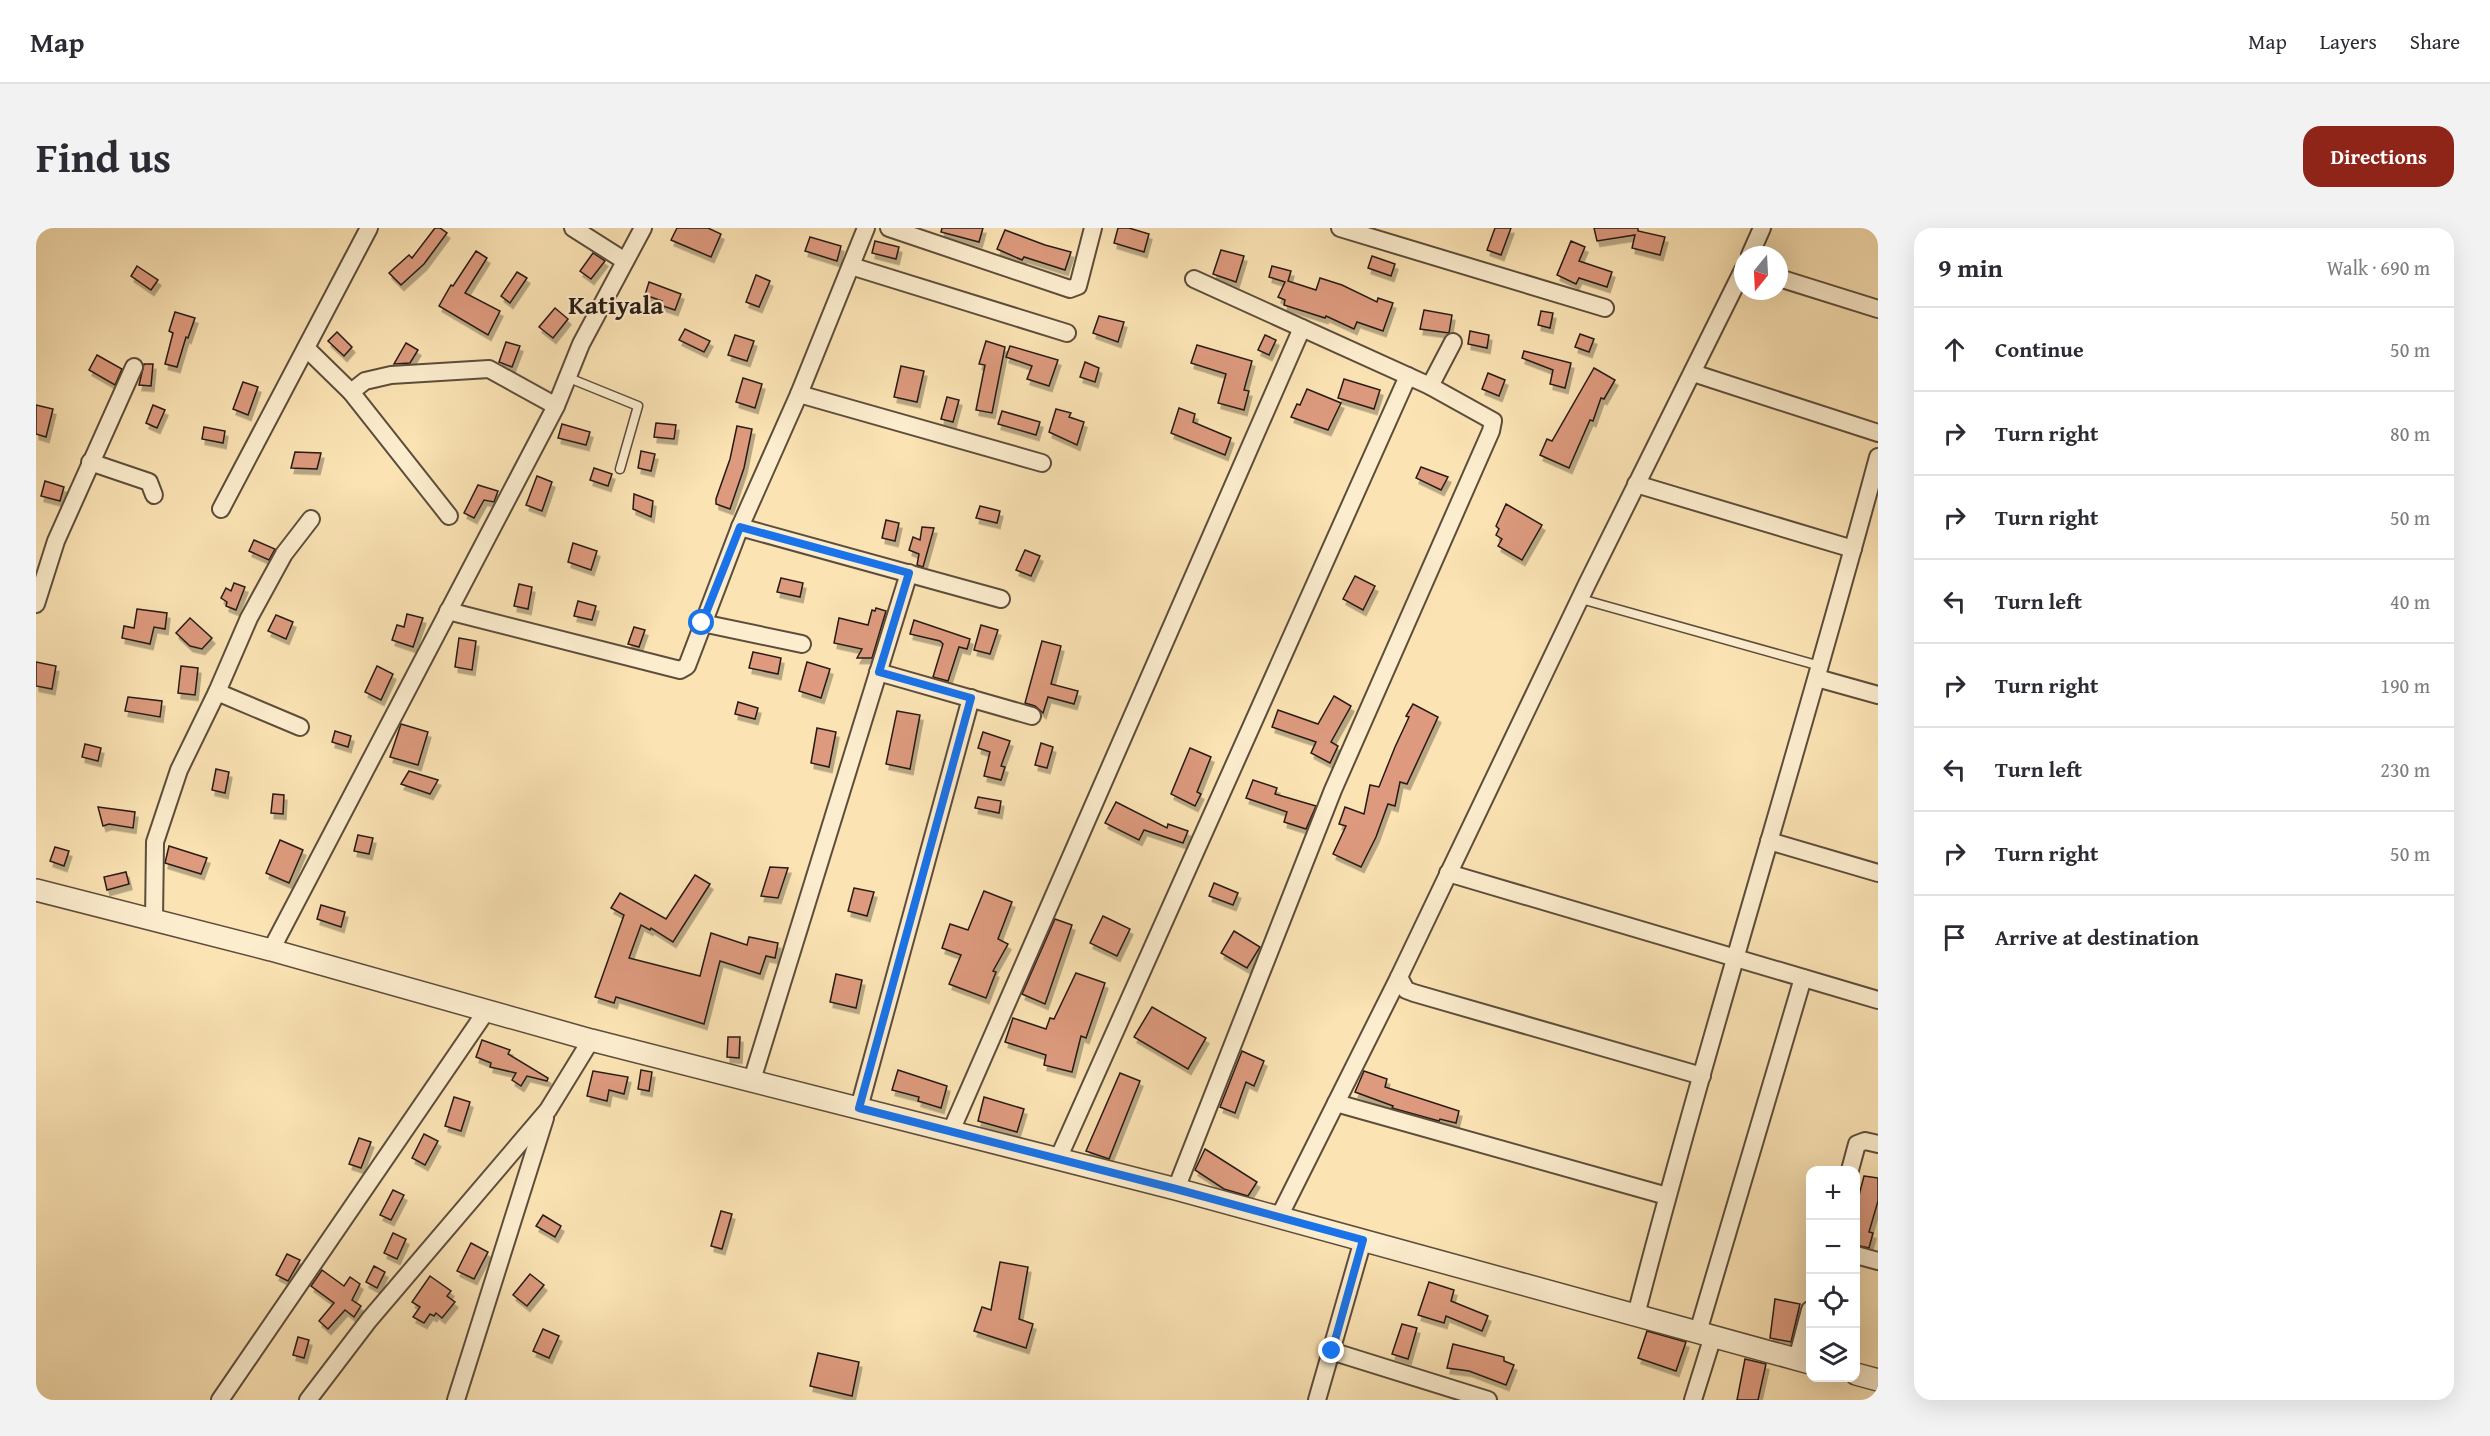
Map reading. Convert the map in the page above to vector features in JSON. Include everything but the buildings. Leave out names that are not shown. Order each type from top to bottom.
[{"type":"street","points":[[221,509],[369,228]]},
{"type":"street","points":[[573,228],[625,261]]},
{"type":"street","points":[[271,950],[556,406],[581,344],[643,228]]},
{"type":"street","points":[[448,611],[680,670],[687,666],[740,527],[799,394],[866,228]]},
{"type":"street","points":[[889,228],[1070,289],[1078,286],[1093,228]]},
{"type":"street","points":[[1340,228],[1605,308]]},
{"type":"street","points":[[1754,246],[1762,228]]},
{"type":"street","points":[[851,266],[1067,333]]},
{"type":"street","points":[[1176,1189],[1333,790],[1491,431],[1493,421],[1430,386],[1194,279]]},
{"type":"street","points":[[1788,281],[1878,309]]},
{"type":"street","points":[[1279,1217],[1399,977],[1636,484],[1734,289]]},
{"type":"street","points":[[951,1131],[1302,328]]},
{"type":"street","points":[[1430,386],[1453,342]]},
{"type":"street","points":[[306,348],[351,392],[449,516]]},
{"type":"street","points":[[36,604],[56,541],[134,367]]},
{"type":"street","points":[[351,392],[366,381],[391,375],[489,369],[556,406]]},
{"type":"street","points":[[1693,373],[1878,432]]},
{"type":"street","points":[[1058,1159],[1408,376]]},
{"type":"street","points":[[799,394],[1042,463]]},
{"type":"street","points":[[1636,1315],[1734,958],[1819,672],[1878,457]]},
{"type":"street","points":[[90,462],[149,482],[154,495]]},
{"type":"street","points":[[1636,484],[1853,549]]},
{"type":"street","points":[[154,920],[155,842],[179,770],[254,609],[284,554],[311,519]]},
{"type":"street","points":[[740,527],[1001,599]]},
{"type":"street","points":[[752,1080],[909,573]]},
{"type":"street","points":[[702,623],[802,644]]},
{"type":"street","points":[[879,672],[1032,716]]},
{"type":"street","points":[[1819,672],[1878,695]]},
{"type":"street","points":[[217,692],[300,727]]},
{"type":"street","points":[[859,1108],[971,698]]},
{"type":"street","points":[[1769,841],[1878,873]]},
{"type":"street","points":[[1448,873],[1878,1000]]},
{"type":"street","points":[[36,890],[271,950],[591,1040],[1176,1189],[1804,1361],[1808,1328]]},
{"type":"street","points":[[1399,977],[1406,990],[1414,993],[1702,1076]]},
{"type":"street","points":[[1693,1400],[1705,1334],[1803,978]]},
{"type":"street","points":[[220,1400],[487,1010]]},
{"type":"street","points":[[308,1400],[369,1320],[548,1110],[591,1040]]},
{"type":"street","points":[[1336,1103],[1667,1196]]},
{"type":"street","points":[[456,1400],[548,1110]]},
{"type":"street","points":[[1851,1166],[1857,1144],[1865,1141],[1878,1144]]},
{"type":"street","points":[[1317,1400],[1363,1240]]},
{"type":"street","points":[[1860,1257],[1878,1261]]},
{"type":"street","points":[[1332,1351],[1488,1400]]},
{"type":"street","points":[[1860,1375],[1878,1380]]},
{"type":"lane","points":[[569,378],[638,406],[620,469]]},
{"type":"lane","points":[[1581,599],[1819,672]]},
{"type":"district","name":"Katiyala","points":[[616,304]]},
{"type":"route","points":[[702,623],[740,527],[909,573],[879,672],[971,698],[859,1108],[1176,1189],[1363,1240],[1332,1351]]}]
